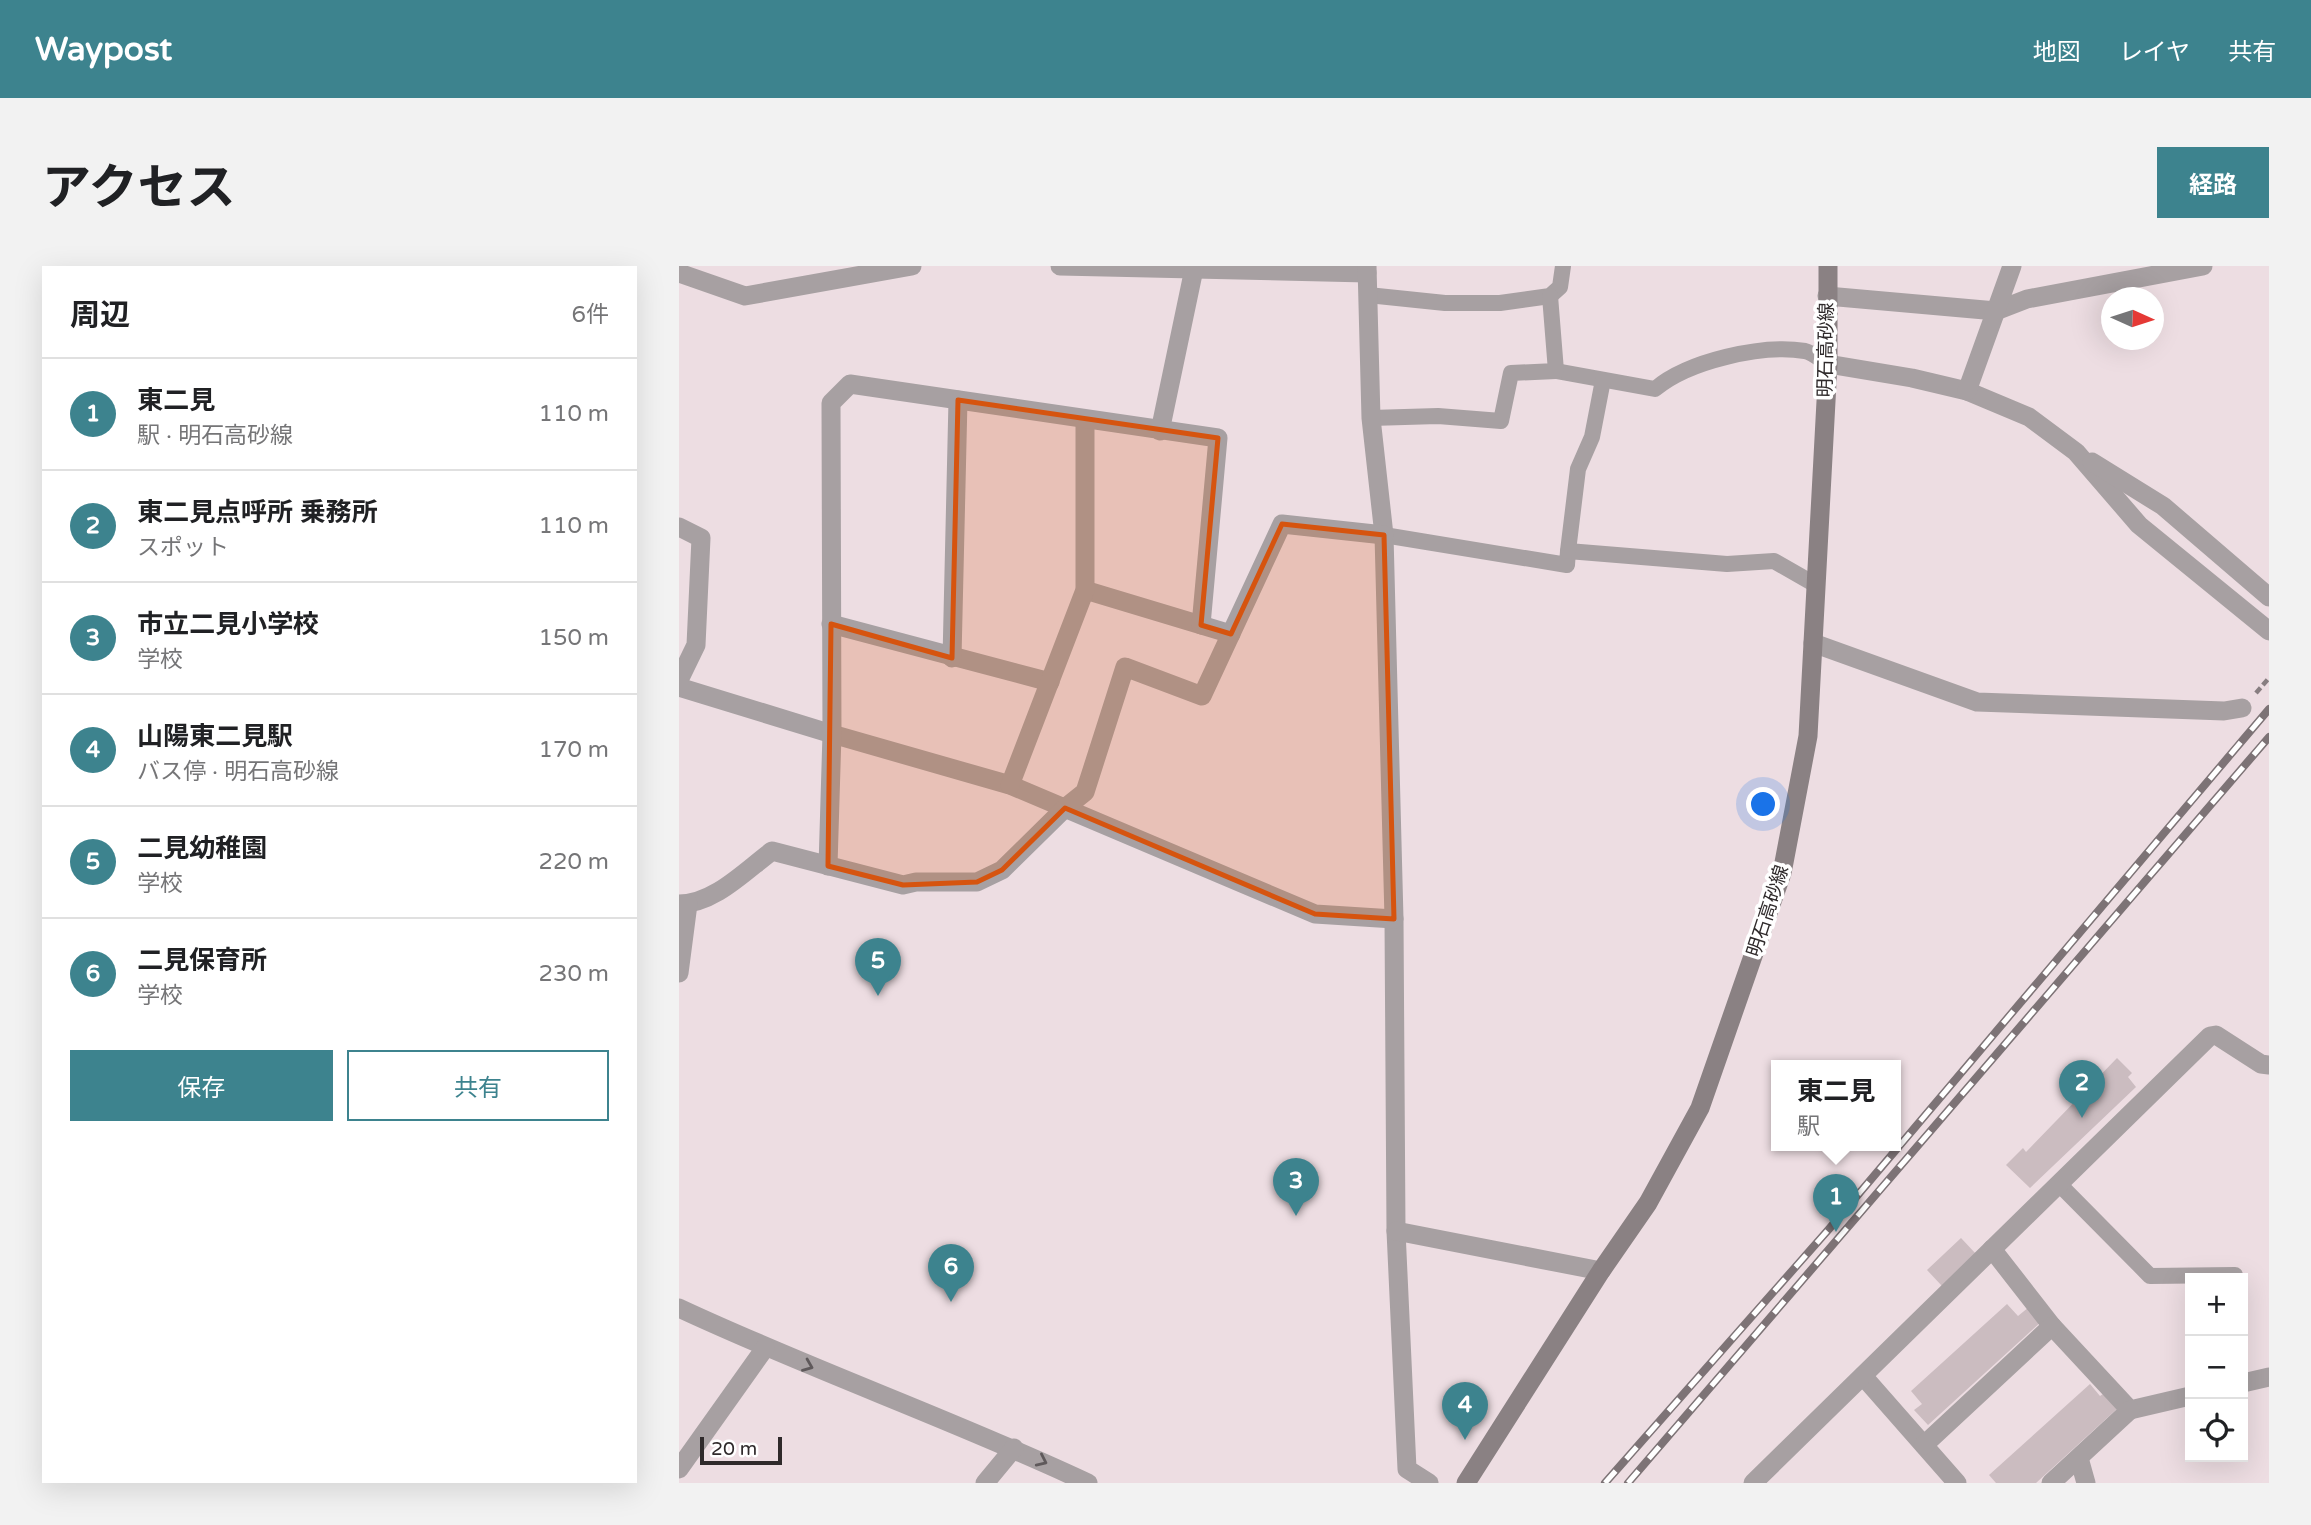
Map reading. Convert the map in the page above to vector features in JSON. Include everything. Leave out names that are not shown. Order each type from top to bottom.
[{"type":"main road","name":"明石高砂線","points":[[1466,1483],[1647,1203],[1700,1108],[1782,873],[1808,736],[1828,364],[1828,266]]},
{"type":"street","points":[[679,273],[745,296],[912,266]]},
{"type":"street","points":[[1060,266],[1367,269],[1371,418],[1384,535],[1394,919],[1396,1231],[1407,1469],[1429,1483]]},
{"type":"street","points":[[1967,391],[2012,266]]},
{"type":"street","points":[[1827,296],[1996,311],[2027,299],[2203,266]]},
{"type":"street","points":[[1160,431],[1194,269]]},
{"type":"street","points":[[1828,364],[1912,378],[1967,391],[2029,417],[2076,452],[2163,506],[2269,597]]},
{"type":"street","points":[[828,866],[832,734],[831,403],[850,384],[1218,438],[1201,625]]},
{"type":"street","points":[[952,658],[958,400]]},
{"type":"street","points":[[1010,785],[1085,590],[1085,419]]},
{"type":"street","points":[[2076,452],[2139,525],[2269,631]]},
{"type":"street","points":[[679,973],[683,904],[711,896],[772,851],[903,885],[916,882],[977,882],[1002,870],[1085,792],[1125,667],[1202,696],[1282,524],[1384,535]]},
{"type":"street","points":[[679,527],[701,538],[696,645],[679,680]]},
{"type":"street","points":[[1085,590],[1231,634]]},
{"type":"street","points":[[831,624],[1050,682]]},
{"type":"street","points":[[1813,643],[1977,702],[2224,711],[2242,708]]},
{"type":"street","points":[[679,687],[1010,785],[1315,914],[1394,919]]},
{"type":"street","points":[[1753,1483],[2210,1036],[2216,1035],[2261,1064],[2269,1065]]},
{"type":"street","points":[[1396,1231],[1601,1271]]},
{"type":"street","points":[[1992,1249],[2052,1326],[2130,1410]]},
{"type":"street","points":[[679,1308],[765,1348],[1014,1448],[1088,1483]]},
{"type":"street","points":[[1924,1445],[2052,1326]]},
{"type":"street","points":[[679,1469],[765,1348]]},
{"type":"street","points":[[1863,1376],[1924,1445],[1948,1480]]},
{"type":"street","points":[[2248,1382],[2269,1377]]},
{"type":"street","points":[[2051,1483],[2130,1410],[2185,1396]]},
{"type":"street","points":[[985,1483],[1014,1448]]},
{"type":"street","points":[[2078,1458],[2086,1483]]},
{"type":"lane","points":[[1368,295],[1445,303],[1500,303],[1550,296],[1560,287],[1563,266]]},
{"type":"lane","points":[[1550,296],[1556,371]]},
{"type":"lane","points":[[1371,418],[1438,416],[1501,421],[1511,373],[1556,371],[1655,389],[1668,379],[1724,357],[1777,350],[1807,351],[1828,364]]},
{"type":"lane","points":[[1384,535],[1567,565],[1578,469],[1592,437],[1602,380]]},
{"type":"lane","points":[[1568,551],[1727,564],[1774,561],[1816,584]]},
{"type":"lane","points":[[2059,1184],[2150,1276],[2185,1276]]},
{"type":"highlighted area","points":[[958,400],[1218,438],[1201,625],[1231,634],[1282,524],[1384,535],[1394,919],[1315,914],[1065,808],[1002,870],[977,882],[903,885],[828,866],[831,624],[952,658]]},
{"type":"building","points":[[2117,1058],[2132,1073],[2128,1077],[2136,1087],[2030,1188],[2006,1165],[2023,1148],[2026,1152]]},
{"type":"building","points":[[1961,1238],[1976,1254],[1942,1286],[1927,1270]]},
{"type":"building","points":[[2007,1304],[2018,1316],[2029,1307],[2042,1321],[1928,1425],[1914,1410],[1922,1404],[1911,1391]]},
{"type":"building","points":[[2090,1384],[2100,1396],[2106,1392],[2119,1407],[2036,1483],[1996,1483],[1989,1475]]},
{"type":"railway","points":[[1901,1144],[2269,709]]},
{"type":"railway","points":[[1628,1483],[2269,737]]},
{"type":"railway","points":[[1605,1483],[1895,1151]]},
{"type":"place","name":"二見幼稚園","points":[[878,996]]},
{"type":"place","name":"東二見点呼所 乗務所","points":[[2082,1118]]},
{"type":"place","name":"市立二見小学校","points":[[1296,1216]]},
{"type":"place","name":"東二見","points":[[1836,1232]]},
{"type":"place","name":"二見保育所","points":[[951,1302]]},
{"type":"place","name":"山陽東二見駅","points":[[1465,1440]]}]
